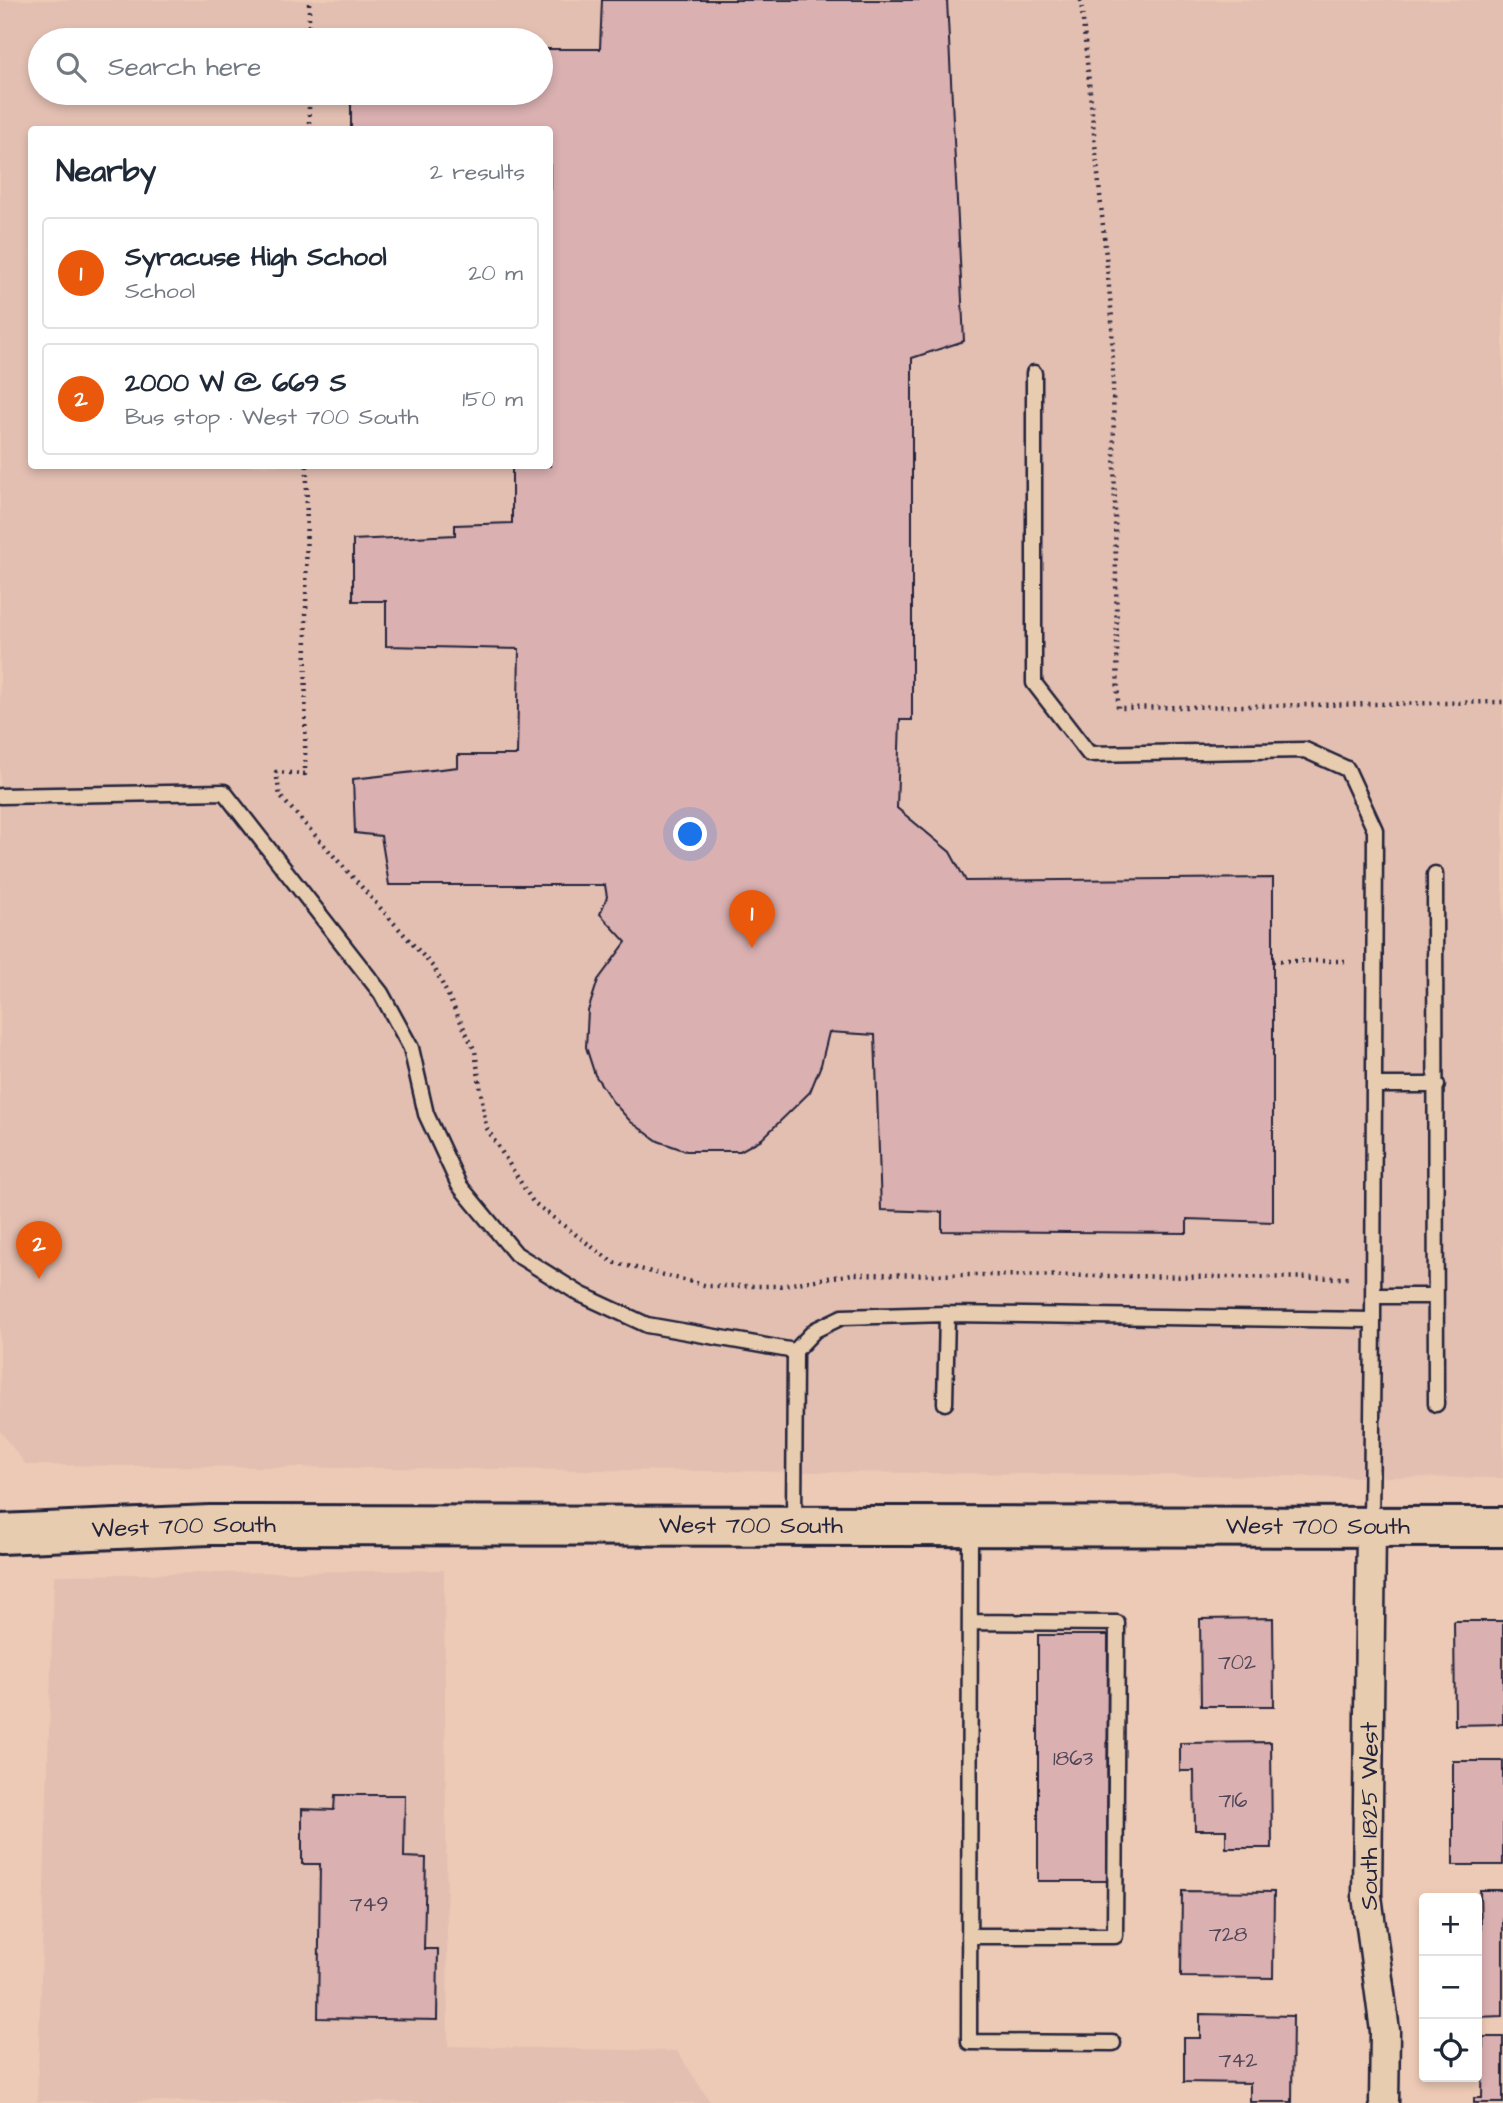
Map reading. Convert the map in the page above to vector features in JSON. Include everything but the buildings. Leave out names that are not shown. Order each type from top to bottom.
[{"type":"street","name":"West 700 South","points":[[0,1534],[209,1525],[1503,1527]]},
{"type":"street","name":"South 1825 West","points":[[1371,1528],[1367,1896],[1385,2031],[1384,2103]]},
{"type":"lane","points":[[1034,373],[1034,683],[1089,754],[1305,750],[1348,769],[1375,830],[1371,1528]]},
{"type":"lane","points":[[0,796],[224,792],[381,993],[411,1048],[426,1114],[459,1185],[516,1254],[580,1294],[647,1325],[795,1351]]},
{"type":"lane","points":[[1435,874],[1436,1404]]},
{"type":"lane","points":[[1374,1085],[1437,1085]]},
{"type":"lane","points":[[1373,1296],[1435,1296]]},
{"type":"lane","points":[[945,1403],[947,1314]]},
{"type":"lane","points":[[794,1526],[795,1351],[815,1329],[842,1317],[947,1314],[1373,1320]]},
{"type":"lane","points":[[970,1526],[969,2042],[1113,2043]]},
{"type":"lane","points":[[969,1936],[1115,1937],[1117,1637],[1117,1623],[970,1622]]},
{"type":"path","points":[[309,0],[309,28]]},
{"type":"path","points":[[1082,0],[1112,318],[1118,708],[1503,702]]},
{"type":"path","points":[[309,105],[309,126]]},
{"type":"path","points":[[307,469],[305,774],[276,772],[280,796],[436,969],[475,1051],[486,1127],[533,1202],[612,1262],[708,1286],[779,1286],[852,1274],[1359,1279]]},
{"type":"path","points":[[1273,961],[1363,960]]},
{"type":"shaded area","points":[[0,0],[1503,0],[1503,1478],[26,1465],[0,1431]]},
{"type":"shaded area","points":[[444,1570],[448,2046],[677,2051],[711,2103],[37,2101],[54,1575]]},
{"type":"place","name":"Syracuse High School","points":[[752,948]]},
{"type":"place","name":"2000 W @ 669 S","points":[[39,1279]]}]
